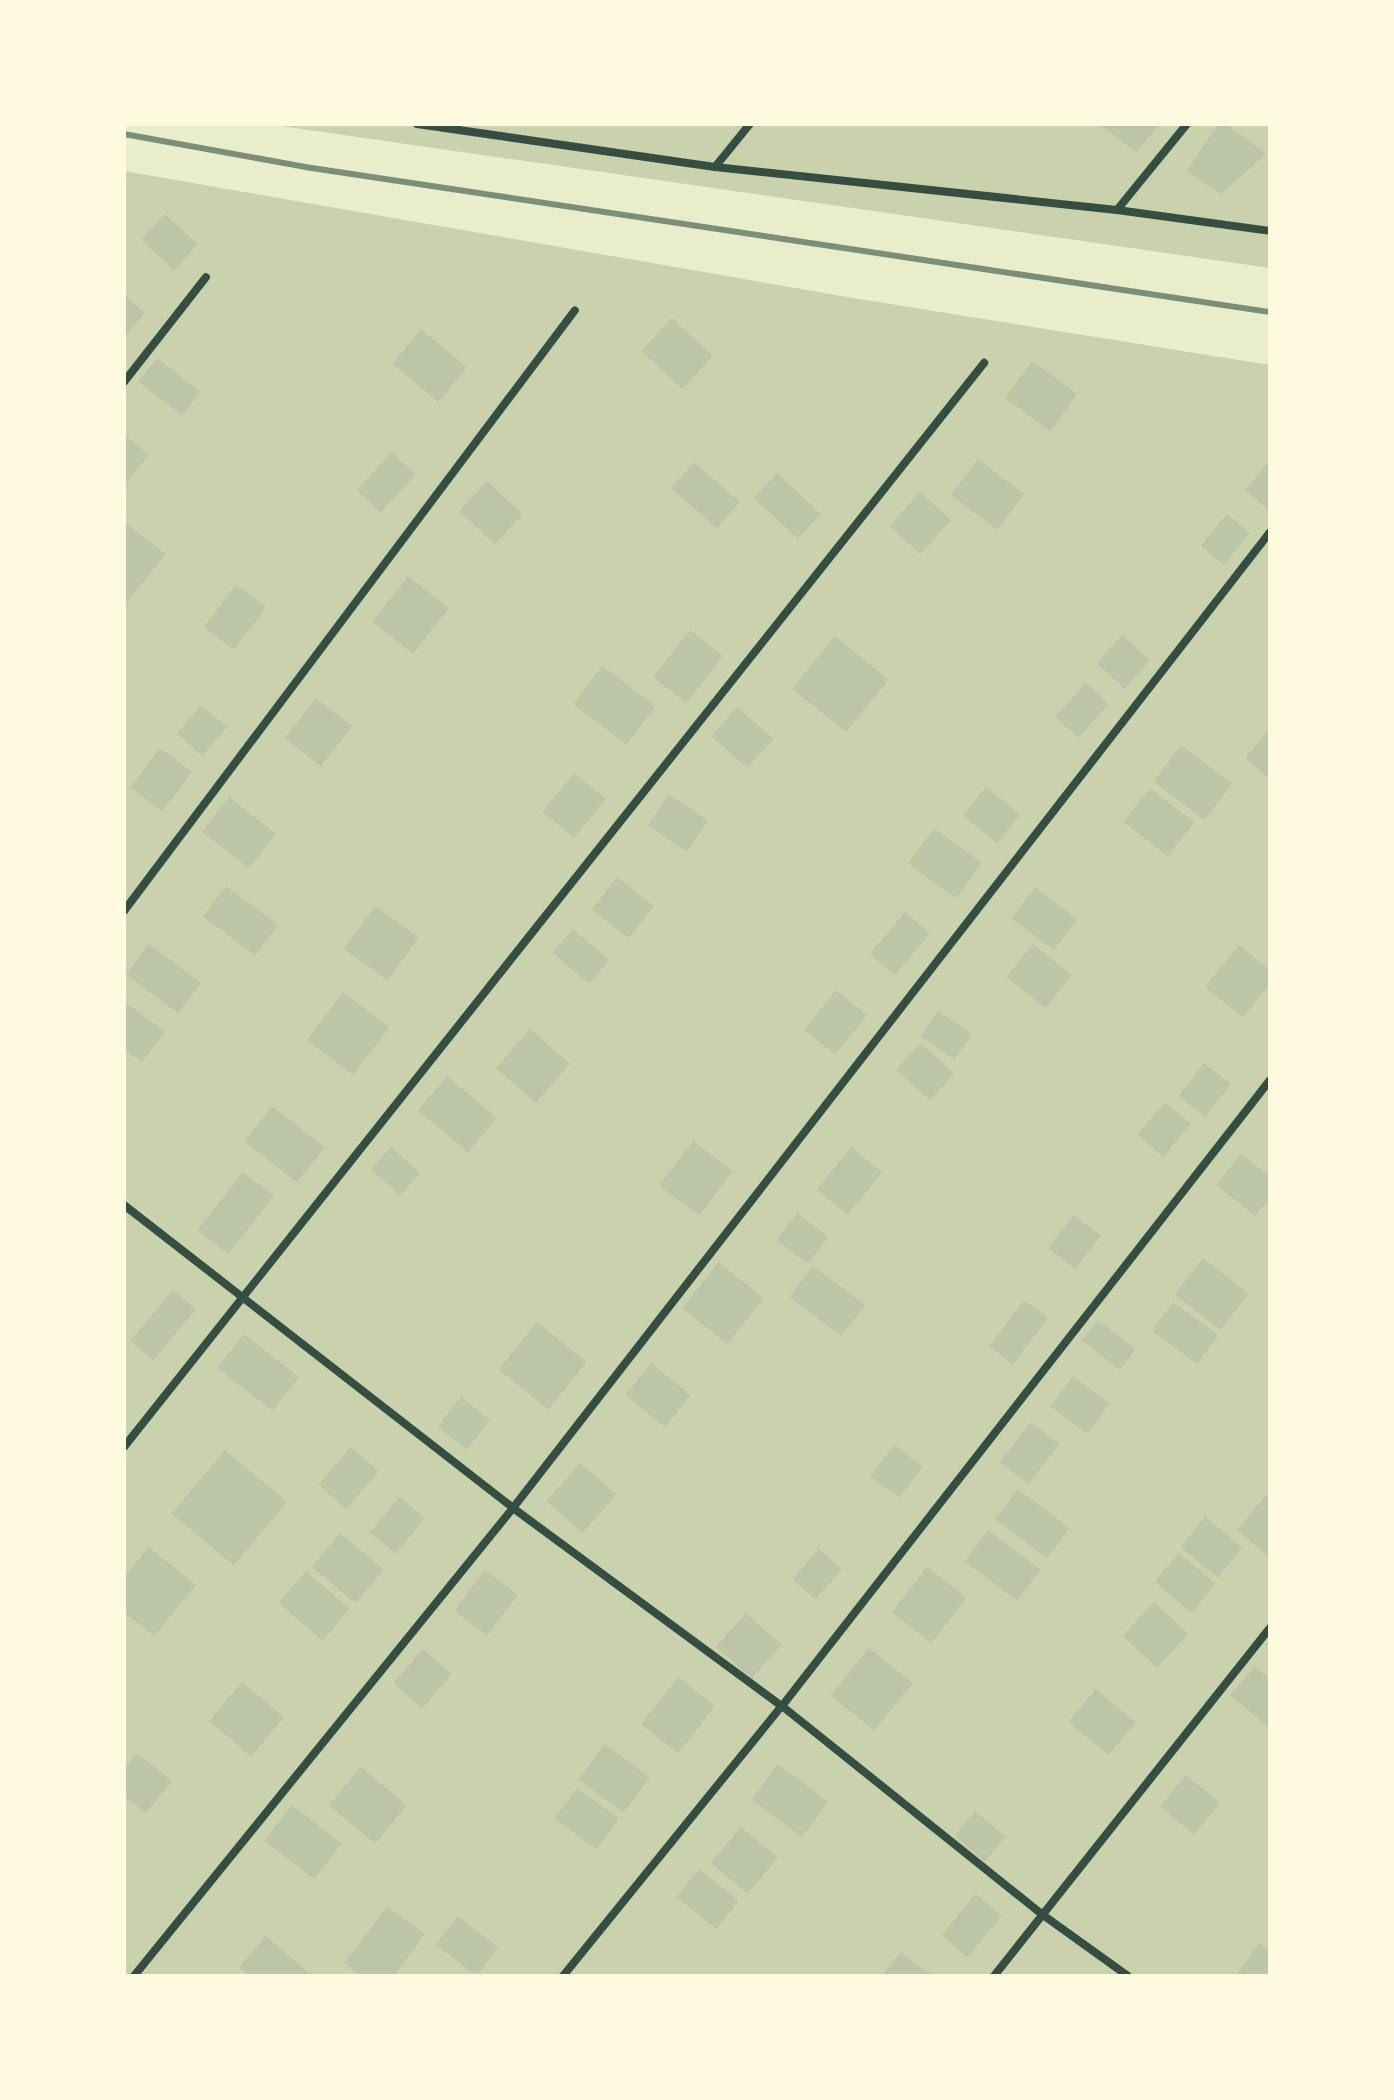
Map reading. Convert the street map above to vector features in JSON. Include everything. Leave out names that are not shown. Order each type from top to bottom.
[{"type":"street","points":[[417,124],[715,167],[1117,210],[1270,231]]},
{"type":"street","points":[[715,167],[750,124]]},
{"type":"street","points":[[1117,210],[1187,124]]},
{"type":"street","points":[[124,382],[206,277]]},
{"type":"street","points":[[124,911],[575,310]]},
{"type":"street","points":[[124,1447],[984,363]]},
{"type":"street","points":[[134,1976],[513,1508],[1270,532]]},
{"type":"street","points":[[563,1976],[782,1706],[1270,1080]]},
{"type":"street","points":[[124,1205],[242,1300],[513,1508],[782,1706],[1043,1915],[1128,1976]]},
{"type":"street","points":[[994,1976],[1270,1628]]},
{"type":"green space","points":[[269,124],[1270,124],[1270,268],[274,125]]},
{"type":"green space","points":[[124,171],[847,297],[1270,365],[1270,1976],[124,1976]]},
{"type":"building","points":[[1099,124],[1160,124],[1136,152]]},
{"type":"building","points":[[1219,124],[1226,124],[1266,154],[1221,194],[1186,171]]},
{"type":"building","points":[[165,214],[198,245],[174,270],[141,240]]},
{"type":"building","points":[[124,295],[145,313],[124,337]]},
{"type":"building","points":[[672,318],[713,356],[682,389],[641,351]]},
{"type":"building","points":[[421,329],[467,368],[438,402],[392,363]]},
{"type":"building","points":[[157,358],[200,392],[182,416],[139,382]]},
{"type":"building","points":[[1032,361],[1077,394],[1050,431],[1005,398]]},
{"type":"building","points":[[124,434],[149,455],[124,485]]},
{"type":"building","points":[[392,452],[416,475],[381,513],[357,490]]},
{"type":"building","points":[[978,459],[1024,494],[997,530],[951,495]]},
{"type":"building","points":[[1270,460],[1270,511],[1245,490]]},
{"type":"building","points":[[694,462],[740,502],[717,528],[671,488]]},
{"type":"building","points":[[777,473],[821,514],[798,539],[754,498]]},
{"type":"building","points":[[487,481],[523,514],[495,544],[459,511]]},
{"type":"building","points":[[920,492],[951,520],[920,554],[889,526]]},
{"type":"building","points":[[1227,514],[1250,533],[1224,565],[1201,545]]},
{"type":"building","points":[[124,522],[166,554],[124,605]]},
{"type":"building","points":[[408,576],[449,608],[413,654],[372,622]]},
{"type":"building","points":[[236,584],[266,607],[234,650],[204,627]]},
{"type":"building","points":[[690,630],[723,656],[686,703],[653,677]]},
{"type":"building","points":[[1122,635],[1150,660],[1125,689],[1097,663]]},
{"type":"building","points":[[835,636],[889,679],[846,732],[792,689]]},
{"type":"building","points":[[602,666],[656,706],[627,745],[573,704]]},
{"type":"building","points":[[1086,683],[1109,704],[1078,738],[1055,717]]},
{"type":"building","points":[[316,698],[352,726],[321,767],[285,738]]},
{"type":"building","points":[[201,705],[227,727],[203,756],[177,734]]},
{"type":"building","points":[[737,707],[773,738],[748,768],[711,736]]},
{"type":"building","points":[[1270,729],[1270,779],[1245,758]]},
{"type":"building","points":[[1181,745],[1232,784],[1204,820],[1153,782]]},
{"type":"building","points":[[160,748],[192,772],[162,811],[131,787]]},
{"type":"building","points":[[574,773],[606,799],[574,838],[543,812]]},
{"type":"building","points":[[986,787],[1020,815],[997,843],[963,816]]},
{"type":"building","points":[[1150,788],[1194,822],[1168,856],[1124,822]]},
{"type":"building","points":[[669,794],[708,820],[687,852],[648,826]]},
{"type":"building","points":[[229,797],[276,834],[249,869],[202,832]]},
{"type":"building","points":[[934,828],[982,863],[956,898],[908,864]]},
{"type":"building","points":[[617,877],[654,906],[629,938],[592,909]]},
{"type":"building","points":[[226,886],[278,925],[255,955],[203,916]]},
{"type":"building","points":[[1035,887],[1077,919],[1054,950],[1012,918]]},
{"type":"building","points":[[375,906],[419,938],[388,981],[344,949]]},
{"type":"building","points":[[905,912],[930,933],[895,975],[870,954]]},
{"type":"building","points":[[573,929],[609,960],[589,984],[553,952]]},
{"type":"building","points":[[149,944],[201,983],[178,1013],[126,974]]},
{"type":"building","points":[[1033,944],[1072,975],[1045,1008],[1007,977]]},
{"type":"building","points":[[1239,945],[1270,970],[1270,984],[1243,1018],[1205,987]]},
{"type":"building","points":[[836,990],[867,1015],[835,1055],[804,1030]]},
{"type":"building","points":[[343,992],[389,1027],[353,1075],[307,1040]]},
{"type":"building","points":[[124,1001],[165,1032],[142,1062],[124,1049]]},
{"type":"building","points":[[938,1011],[972,1034],[955,1060],[921,1037]]},
{"type":"building","points":[[530,1029],[570,1064],[536,1103],[496,1068]]},
{"type":"building","points":[[920,1043],[954,1074],[930,1101],[896,1070]]},
{"type":"building","points":[[1204,1063],[1231,1084],[1205,1117],[1178,1096]]},
{"type":"building","points":[[447,1076],[497,1118],[468,1152],[418,1110]]},
{"type":"building","points":[[1165,1102],[1191,1124],[1163,1157],[1137,1135]]},
{"type":"building","points":[[272,1106],[325,1147],[297,1183],[244,1141]]},
{"type":"building","points":[[693,1141],[733,1171],[699,1216],[659,1186]]},
{"type":"building","points":[[391,1147],[420,1173],[400,1195],[371,1169]]},
{"type":"building","points":[[851,1147],[882,1172],[847,1215],[816,1190]]},
{"type":"building","points":[[1241,1154],[1270,1177],[1270,1197],[1255,1216],[1216,1185]]},
{"type":"building","points":[[243,1172],[274,1196],[228,1254],[197,1230]]},
{"type":"building","points":[[797,1213],[828,1236],[808,1264],[777,1240]]},
{"type":"building","points":[[1074,1215],[1101,1236],[1075,1269],[1048,1248]]},
{"type":"building","points":[[1203,1258],[1249,1294],[1220,1330],[1175,1294]]},
{"type":"building","points":[[719,1262],[764,1299],[727,1344],[682,1308]]},
{"type":"building","points":[[813,1266],[865,1305],[841,1336],[790,1297]]},
{"type":"building","points":[[173,1290],[196,1309],[153,1361],[130,1341]]},
{"type":"building","points":[[1024,1300],[1048,1318],[1013,1364],[989,1346]]},
{"type":"building","points":[[1173,1302],[1218,1335],[1197,1364],[1152,1331]]},
{"type":"building","points":[[1098,1320],[1136,1350],[1120,1370],[1082,1340]]},
{"type":"building","points":[[537,1322],[587,1362],[548,1410],[499,1369]]},
{"type":"building","points":[[244,1334],[299,1377],[273,1411],[218,1368]]},
{"type":"building","points":[[651,1363],[691,1395],[665,1427],[625,1395]]},
{"type":"building","points":[[1073,1376],[1110,1404],[1087,1434],[1050,1406]]},
{"type":"building","points":[[461,1397],[490,1420],[467,1450],[438,1427]]},
{"type":"building","points":[[1031,1422],[1059,1444],[1028,1484],[1000,1462]]},
{"type":"building","points":[[894,1445],[923,1467],[899,1498],[871,1476]]},
{"type":"building","points":[[351,1447],[379,1471],[346,1509],[318,1485]]},
{"type":"building","points":[[225,1450],[287,1502],[234,1566],[172,1514]]},
{"type":"building","points":[[580,1463],[616,1494],[583,1533],[547,1501]]},
{"type":"building","points":[[1018,1489],[1070,1528],[1047,1558],[995,1519]]},
{"type":"building","points":[[1266,1495],[1270,1498],[1270,1558],[1237,1530]]},
{"type":"building","points":[[399,1497],[425,1518],[396,1554],[370,1533]]},
{"type":"building","points":[[1205,1517],[1242,1547],[1218,1578],[1180,1547]]},
{"type":"building","points":[[988,1530],[1041,1570],[1017,1601],[965,1561]]},
{"type":"building","points":[[340,1533],[384,1570],[355,1603],[312,1567]]},
{"type":"building","points":[[149,1547],[196,1585],[154,1636],[124,1612],[124,1577]]},
{"type":"building","points":[[819,1549],[842,1570],[815,1599],[792,1579]]},
{"type":"building","points":[[1179,1553],[1216,1584],[1191,1613],[1155,1582]]},
{"type":"building","points":[[927,1567],[966,1598],[931,1643],[892,1612]]},
{"type":"building","points":[[485,1570],[518,1595],[487,1635],[454,1611]]},
{"type":"building","points":[[306,1571],[350,1609],[322,1641],[278,1603]]},
{"type":"building","points":[[1154,1602],[1188,1634],[1157,1668],[1123,1636]]},
{"type":"building","points":[[746,1613],[782,1645],[752,1679],[716,1646]]},
{"type":"building","points":[[869,1648],[913,1683],[874,1731],[831,1695]]},
{"type":"building","points":[[423,1649],[452,1674],[422,1708],[393,1683]]},
{"type":"building","points":[[1255,1666],[1270,1679],[1268,1727],[1230,1695]]},
{"type":"building","points":[[678,1677],[715,1706],[678,1753],[641,1724]]},
{"type":"building","points":[[242,1682],[284,1717],[251,1756],[209,1721]]},
{"type":"building","points":[[1096,1689],[1136,1722],[1108,1755],[1068,1722]]},
{"type":"building","points":[[605,1744],[650,1778],[623,1813],[579,1779]]},
{"type":"building","points":[[137,1753],[172,1781],[146,1813],[124,1796],[124,1769]]},
{"type":"building","points":[[778,1764],[828,1802],[802,1837],[752,1799]]},
{"type":"building","points":[[361,1767],[407,1806],[375,1844],[329,1805]]},
{"type":"building","points":[[1186,1775],[1220,1803],[1194,1835],[1160,1807]]},
{"type":"building","points":[[577,1788],[619,1819],[597,1849],[555,1819]]},
{"type":"building","points":[[292,1805],[342,1844],[314,1879],[264,1840]]},
{"type":"building","points":[[975,1811],[1006,1837],[985,1861],[954,1836]]},
{"type":"building","points":[[741,1827],[778,1858],[748,1894],[711,1863]]},
{"type":"building","points":[[699,1869],[739,1901],[716,1929],[676,1897]]},
{"type":"building","points":[[976,1894],[1002,1916],[967,1957],[941,1935]]},
{"type":"building","points":[[387,1907],[425,1934],[394,1976],[361,1976],[344,1963]]},
{"type":"building","points":[[458,1916],[498,1947],[476,1976],[436,1944]]},
{"type":"building","points":[[266,1936],[312,1976],[250,1976],[239,1967]]},
{"type":"building","points":[[1259,1943],[1270,1951],[1270,1976],[1236,1976]]},
{"type":"building","points":[[900,1952],[933,1976],[882,1976]]},
{"type":"railway","points":[[124,134],[305,167],[1270,312]]}]
